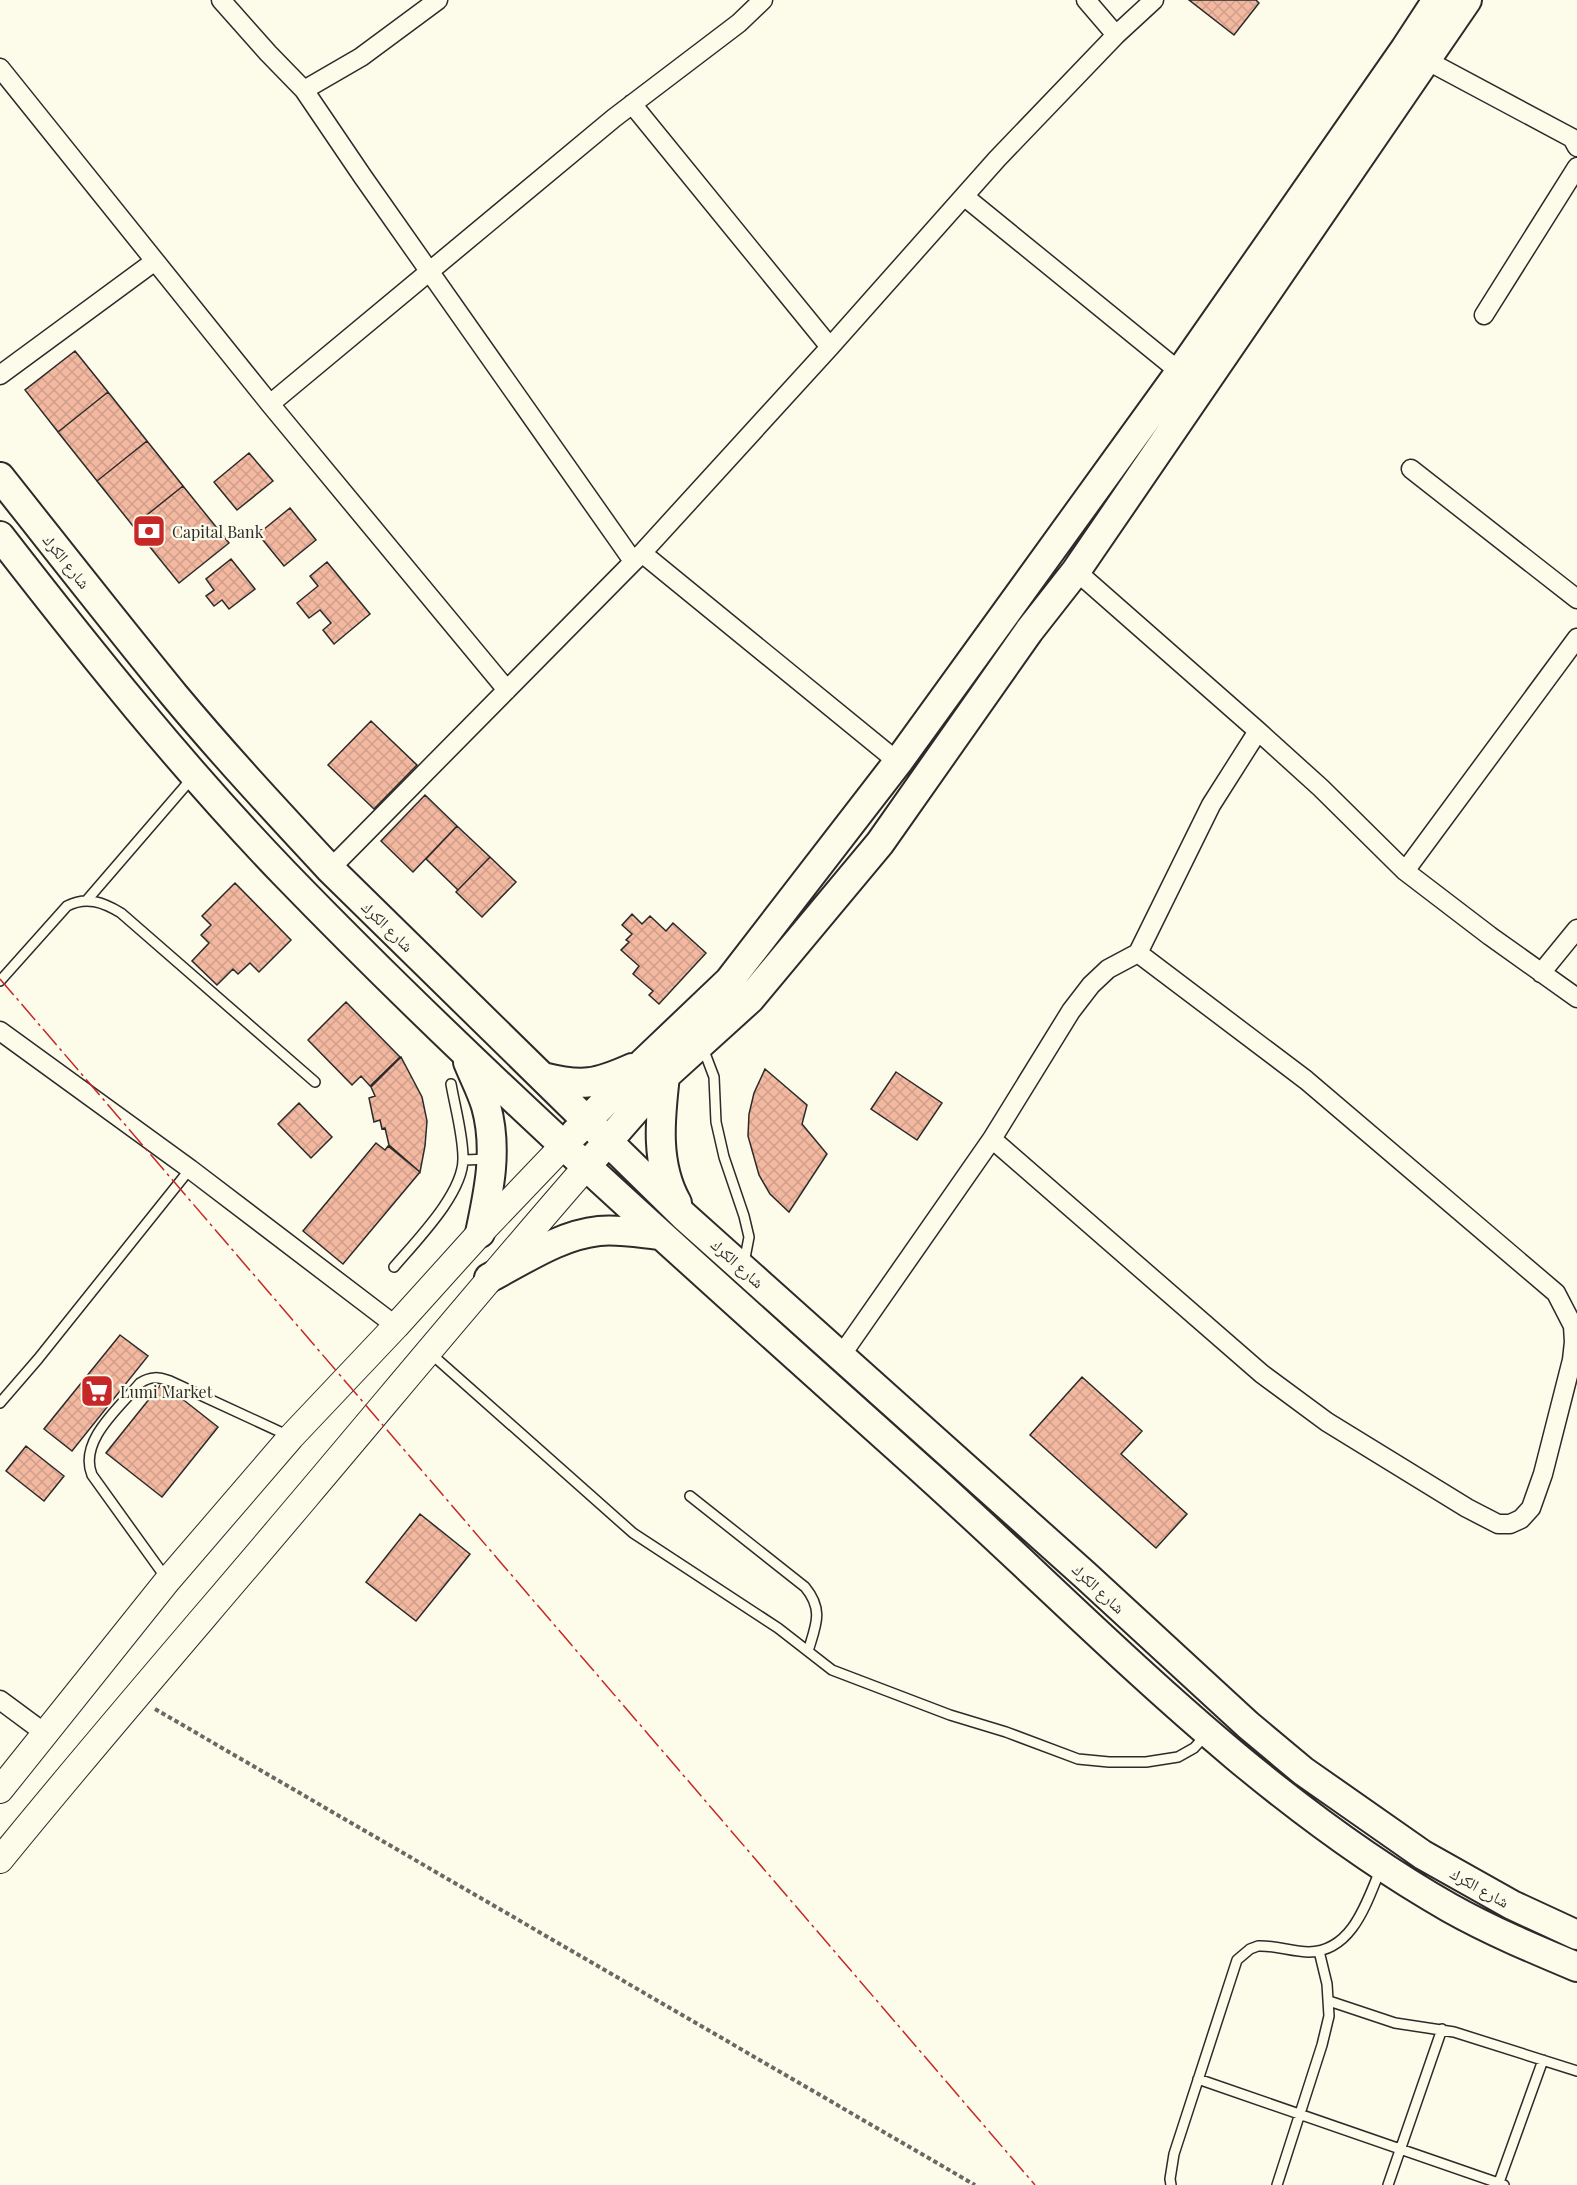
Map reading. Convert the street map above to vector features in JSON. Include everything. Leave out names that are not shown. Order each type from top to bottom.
[{"type":"main road","points":[[0,1860],[489,1278],[609,1141],[654,1070],[729,981],[898,762],[1179,372],[1437,0]]},
{"type":"main road","points":[[0,1790],[168,1580],[291,1437],[480,1233],[588,1120],[654,1070],[701,1042],[750,999],[880,843],[1029,631],[1076,571],[1467,0]]},
{"type":"main road","name":"شارع الكرك","points":[[0,477],[174,695],[237,768],[330,869],[684,1216],[1076,1567],[1248,1725],[1303,1771],[1368,1818],[1468,1882],[1577,1935]]},
{"type":"main road","name":"شارع الكرك","points":[[0,536],[90,652],[195,775],[283,872],[465,1055],[660,1235],[1012,1551],[1122,1656],[1276,1790],[1382,1866],[1483,1926],[1577,1967]]},
{"type":"main road","points":[[465,1055],[486,1105],[491,1129],[492,1159],[480,1233]]},
{"type":"main road","points":[[543,1077],[565,1083],[582,1084],[654,1070]]},
{"type":"main road","points":[[654,1070],[661,1109],[660,1145],[664,1172],[672,1194],[684,1216]]},
{"type":"main road","points":[[489,1278],[552,1245],[578,1236],[600,1231],[660,1235]]},
{"type":"main road","points":[[1122,1656],[1144,1631]]},
{"type":"street","points":[[220,0],[267,53],[304,90],[430,272],[638,557],[898,762]]},
{"type":"street","points":[[304,90],[361,57],[438,0]]},
{"type":"street","points":[[270,404],[632,104],[739,23],[763,0]]},
{"type":"street","points":[[1086,0],[1116,35]]},
{"type":"street","points":[[330,869],[638,557],[830,347],[996,159],[1116,35],[1154,0]]},
{"type":"street","points":[[1426,60],[1572,138],[1577,147]]},
{"type":"street","points":[[0,68],[270,404],[507,690]]},
{"type":"street","points":[[632,104],[830,347]]},
{"type":"street","points":[[1484,315],[1577,167]]},
{"type":"street","points":[[964,197],[1179,372]]},
{"type":"street","points":[[0,375],[155,261]]},
{"type":"street","points":[[1411,469],[1577,599]]},
{"type":"street","points":[[1076,571],[1321,788],[1405,871],[1577,998]]},
{"type":"street","points":[[1405,871],[1577,638]]},
{"type":"street","points":[[840,1358],[992,1139],[1071,1011],[1091,985],[1108,969],[1138,952],[1211,805],[1258,731]]},
{"type":"street","points":[[1541,973],[1577,929]]},
{"type":"street","points":[[992,1139],[1262,1374],[1327,1422],[1467,1508],[1498,1524],[1510,1524],[1521,1519],[1531,1508],[1543,1474],[1572,1360],[1573,1326],[1556,1293],[1306,1080],[1138,952]]},
{"type":"street","points":[[0,1031],[190,1169],[396,1326]]},
{"type":"street","points":[[0,1700],[46,1734]]},
{"type":"lane","points":[[87,900],[195,775]]},
{"type":"lane","points":[[0,981],[67,906],[76,901],[98,901],[121,913],[315,1082]]},
{"type":"lane","points":[[701,1042],[714,1077],[716,1122],[724,1158],[749,1237],[743,1267]]},
{"type":"lane","points":[[394,1267],[445,1206],[464,1160],[451,1084]]},
{"type":"lane","points":[[464,1160],[492,1159]]},
{"type":"lane","points":[[0,1403],[190,1169]]},
{"type":"lane","points":[[429,1352],[633,1533],[808,1651],[832,1670],[950,1716],[1006,1732],[1078,1759],[1146,1762],[1178,1757],[1194,1748],[1209,1732]]},
{"type":"lane","points":[[168,1580],[92,1475],[89,1467],[89,1452],[98,1433],[140,1383],[147,1378],[154,1377],[170,1381],[291,1437]]},
{"type":"lane","points":[[690,1496],[805,1587],[813,1597],[818,1609],[817,1624],[808,1651]]},
{"type":"lane","points":[[1171,2185],[1174,2154],[1234,1967],[1243,1953],[1263,1946],[1309,1952],[1319,1951],[1336,1944],[1354,1926],[1362,1914],[1382,1866]]},
{"type":"lane","points":[[1277,2185],[1326,2031],[1329,2001],[1319,1951]]},
{"type":"lane","points":[[1329,2001],[1395,2023],[1442,2029],[1577,2071]]},
{"type":"lane","points":[[1388,2185],[1442,2029]]},
{"type":"lane","points":[[1198,2079],[1500,2184],[1542,2060]]},
{"type":"path","points":[[136,1698],[975,2185]]},
{"type":"building","points":[[1189,0],[1256,0],[1259,3],[1234,35]]},
{"type":"building","points":[[75,351],[108,392],[58,432],[25,390]]},
{"type":"building","points":[[108,392],[147,441],[97,481],[58,432]]},
{"type":"building","points":[[147,441],[183,486],[133,526],[97,481]]},
{"type":"building","points":[[249,453],[273,481],[237,510],[214,482]]},
{"type":"building","points":[[183,486],[229,543],[179,583],[133,526]]},
{"type":"building","points":[[290,508],[316,540],[284,566],[258,534]]},
{"type":"building","points":[[231,559],[255,589],[229,609],[222,600],[214,606],[206,596],[214,590],[206,579]]},
{"type":"building","points":[[327,562],[370,614],[334,644],[323,630],[331,623],[320,610],[309,618],[297,603],[318,586],[310,576]]},
{"type":"building","points":[[371,721],[417,765],[374,809],[328,765]]},
{"type":"building","points":[[425,795],[457,826],[413,872],[381,841]]},
{"type":"building","points":[[457,826],[490,857],[458,890],[426,859]]},
{"type":"building","points":[[490,857],[516,882],[482,917],[456,892]]},
{"type":"building","points":[[235,883],[291,940],[259,972],[250,963],[238,974],[233,969],[217,985],[192,961],[209,943],[201,935],[211,925],[202,916]]},
{"type":"building","points":[[632,914],[642,924],[650,916],[666,931],[673,923],[706,953],[659,1004],[649,995],[653,991],[633,974],[639,966],[621,950],[629,942],[626,940],[632,934],[622,925]]},
{"type":"building","points":[[346,1002],[400,1057],[370,1086],[361,1076],[352,1085],[308,1040]]},
{"type":"building","points":[[401,1057],[422,1097],[427,1121],[420,1172],[389,1145],[385,1128],[382,1129],[380,1120],[374,1122],[369,1098],[375,1096],[371,1087]]},
{"type":"building","points":[[765,1069],[807,1105],[802,1124],[827,1154],[789,1212],[770,1194],[759,1175],[748,1136],[749,1114],[754,1093]]},
{"type":"building","points":[[896,1072],[942,1103],[917,1140],[871,1109]]},
{"type":"building","points":[[299,1103],[332,1137],[311,1158],[278,1124]]},
{"type":"building","points":[[376,1143],[385,1150],[388,1146],[420,1172],[343,1264],[303,1231]]},
{"type":"building","points":[[120,1335],[148,1356],[72,1451],[44,1429]]},
{"type":"building","points":[[1082,1377],[1142,1431],[1121,1454],[1187,1514],[1156,1548],[1030,1435]]},
{"type":"building","points":[[162,1383],[218,1427],[162,1497],[106,1453]]},
{"type":"building","points":[[26,1446],[64,1476],[44,1501],[6,1471]]},
{"type":"building","points":[[420,1514],[470,1554],[416,1621],[366,1582]]},
{"type":"power","points":[[0,979],[1035,2185]]},
{"type":"place","name":"Capital Bank","points":[[149,531]]},
{"type":"place","name":"Lumi Market","points":[[97,1391]]}]
